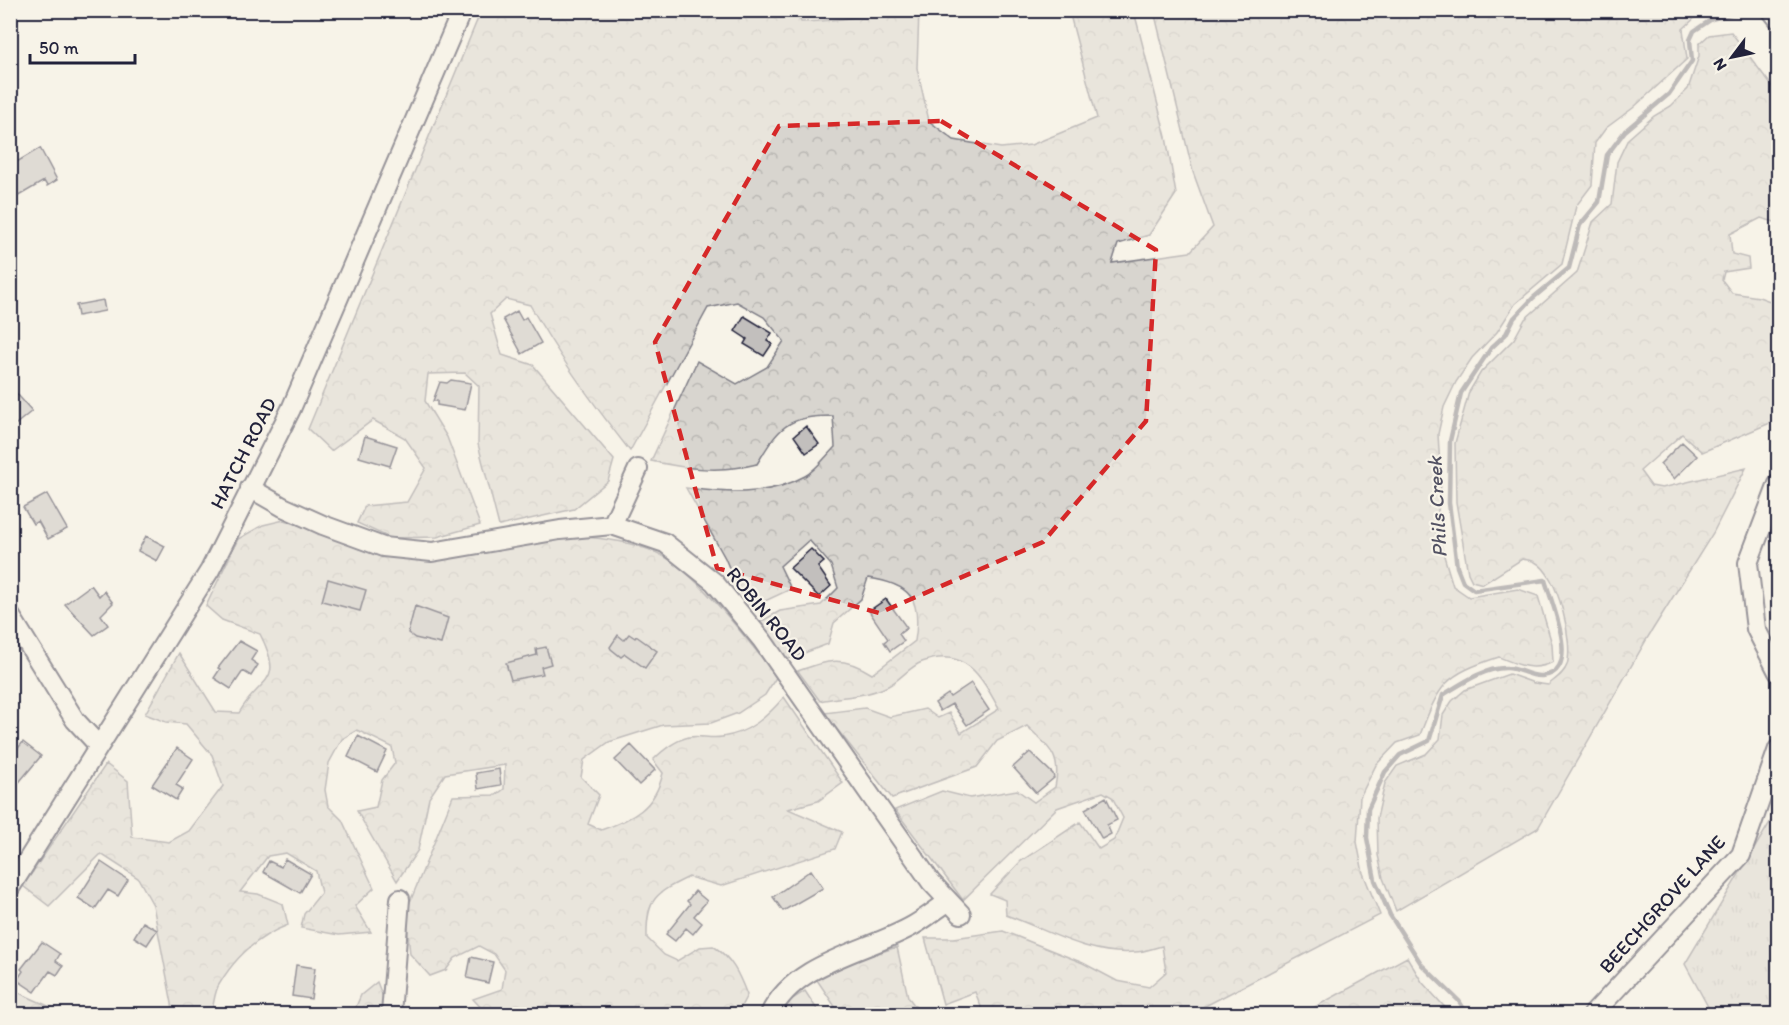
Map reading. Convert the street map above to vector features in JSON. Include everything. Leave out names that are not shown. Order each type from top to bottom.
[{"type":"street","name":"HATCH ROAD","points":[[10,888],[210,570],[291,409],[462,10]]},
{"type":"street","points":[[1771,10],[1779,19]]},
{"type":"street","points":[[612,525],[638,469]]},
{"type":"street","points":[[1779,484],[1748,564],[1756,629],[1779,672]]},
{"type":"street","name":"ROBIN ROAD","points":[[250,488],[313,521],[373,543],[432,552],[560,530],[612,525],[665,543],[714,582],[762,640],[931,882],[961,914]]},
{"type":"street","points":[[10,615],[75,720],[99,746]]},
{"type":"street","name":"BEECHGROVE LANE","points":[[1593,1014],[1742,855],[1779,749]]},
{"type":"street","points":[[391,1014],[400,899]]},
{"type":"street","points":[[770,1014],[776,1002],[806,976],[842,957],[914,925],[949,901]]},
{"type":"highlighted area","points":[[941,121],[1156,250],[1146,421],[1043,542],[879,613],[717,568],[655,342],[779,126]]},
{"type":"green space","points":[[795,10],[801,22],[919,11],[917,68],[929,121],[954,140],[1001,148],[1031,145],[1097,118],[1069,11],[1134,11],[1166,137],[1176,194],[1149,235],[1118,244],[1112,263],[1190,252],[1213,227],[1193,172],[1154,11],[1702,11],[1683,29],[1687,59],[1633,108],[1606,128],[1595,143],[1592,185],[1576,206],[1562,264],[1515,304],[1497,332],[1472,358],[1456,382],[1444,407],[1438,434],[1441,484],[1436,529],[1453,586],[1469,597],[1518,589],[1538,596],[1552,644],[1553,662],[1533,667],[1519,665],[1499,657],[1466,669],[1446,683],[1439,692],[1420,735],[1397,743],[1376,765],[1360,797],[1357,842],[1363,873],[1380,915],[1190,1014],[984,1014],[975,992],[943,1004],[925,938],[954,938],[1003,931],[1083,963],[1117,981],[1149,987],[1166,972],[1162,946],[1138,952],[1118,952],[1085,946],[1006,915],[1005,900],[990,894],[1021,861],[1080,822],[1099,849],[1114,840],[1123,818],[1112,797],[1103,792],[1057,808],[963,900],[895,810],[942,791],[970,798],[1017,790],[1034,802],[1055,787],[1057,766],[1052,752],[1027,726],[997,741],[977,767],[892,798],[824,713],[865,708],[890,717],[925,709],[938,718],[949,713],[961,733],[999,709],[978,675],[961,661],[950,658],[937,658],[922,662],[880,690],[820,701],[798,671],[835,661],[852,664],[872,674],[915,641],[917,614],[915,604],[904,589],[894,584],[868,578],[861,599],[834,623],[828,644],[786,660],[760,622],[780,611],[821,605],[838,588],[831,565],[809,540],[780,566],[791,589],[752,607],[738,589],[725,558],[686,488],[747,492],[791,483],[817,467],[835,447],[833,416],[805,418],[786,426],[772,441],[757,464],[704,469],[651,461],[697,361],[737,384],[767,367],[784,341],[764,317],[737,302],[708,308],[630,451],[577,380],[530,305],[506,299],[490,314],[502,355],[533,365],[614,460],[608,481],[574,509],[499,526],[478,444],[479,386],[465,373],[428,374],[425,401],[447,437],[480,525],[437,537],[390,538],[357,523],[365,506],[407,502],[426,468],[405,438],[373,420],[331,451],[308,429],[481,11]]},
{"type":"green space","points":[[1731,32],[1778,94],[1778,223],[1761,218],[1730,234],[1732,254],[1748,258],[1749,268],[1724,272],[1722,280],[1732,293],[1759,297],[1778,304],[1778,413],[1775,421],[1702,452],[1682,434],[1640,471],[1651,486],[1662,488],[1746,468],[1713,533],[1648,637],[1538,828],[1396,911],[1383,878],[1378,855],[1377,818],[1385,783],[1397,766],[1426,754],[1440,739],[1443,715],[1452,701],[1465,690],[1509,674],[1534,683],[1548,685],[1564,671],[1569,654],[1566,625],[1557,593],[1551,580],[1534,561],[1522,559],[1483,584],[1472,581],[1468,573],[1456,502],[1455,443],[1469,392],[1481,372],[1514,339],[1525,319],[1577,273],[1593,222],[1612,204],[1617,162],[1628,139],[1654,116],[1671,106],[1688,89],[1699,56],[1699,44],[1709,35]]},
{"type":"green space","points":[[284,520],[376,551],[579,537],[618,541],[655,552],[671,561],[704,589],[777,676],[765,695],[738,713],[711,723],[663,725],[609,742],[584,760],[581,777],[599,795],[588,824],[601,830],[613,826],[633,816],[648,804],[663,773],[653,760],[665,750],[689,737],[718,737],[741,732],[764,717],[784,697],[843,783],[818,801],[788,809],[842,832],[835,849],[721,886],[689,877],[661,893],[651,905],[648,914],[647,938],[664,955],[677,961],[700,947],[713,946],[730,961],[747,995],[737,1014],[487,1014],[473,999],[502,989],[505,970],[494,954],[479,946],[455,958],[446,970],[430,976],[410,954],[406,912],[453,796],[496,795],[504,789],[505,765],[445,774],[429,798],[418,850],[397,881],[357,811],[376,807],[382,780],[395,763],[392,747],[357,730],[342,739],[329,763],[325,790],[328,806],[342,820],[374,888],[355,906],[371,932],[339,935],[301,928],[304,914],[321,893],[316,871],[286,853],[268,856],[240,892],[258,894],[283,904],[288,925],[258,941],[233,964],[218,986],[211,1014],[174,1014],[153,905],[138,878],[101,854],[49,906],[23,886],[106,764],[128,781],[132,837],[169,842],[189,831],[223,786],[212,755],[186,724],[166,722],[145,714],[179,653],[216,712],[239,713],[267,679],[271,663],[260,634],[222,620],[206,606],[238,539],[263,525]]},
{"type":"green space","points":[[1778,809],[1778,1014],[1712,1014],[1685,964]]},
{"type":"green space","points":[[897,947],[908,997],[921,1014],[840,1014],[815,977],[838,966]]},
{"type":"green space","points":[[1407,957],[1422,982],[1451,1014],[1302,1014]]},
{"type":"green space","points":[[377,982],[385,1002],[382,1014],[353,1014],[361,995]]},
{"type":"green space","points":[[10,986],[15,991],[66,1014],[11,1014]]},
{"type":"green space","points":[[805,991],[820,1014],[779,1014],[781,1006]]},
{"type":"building","points":[[40,148],[57,180],[47,186],[44,181],[15,198],[10,191],[10,166]]},
{"type":"building","points":[[103,300],[105,311],[78,316],[76,305]]},
{"type":"building","points":[[517,311],[522,320],[526,317],[541,343],[522,354],[503,319]]},
{"type":"building","points":[[744,316],[772,333],[767,341],[772,344],[764,356],[744,344],[747,339],[735,331]]},
{"type":"building","points":[[451,380],[471,383],[465,410],[437,405],[437,401],[433,401],[440,382],[447,383]]},
{"type":"building","points":[[10,386],[32,411],[10,429]]},
{"type":"building","points":[[806,426],[819,444],[806,453],[794,436]]},
{"type":"building","points":[[365,436],[397,446],[390,466],[359,457]]},
{"type":"building","points":[[1682,442],[1697,456],[1674,479],[1660,464]]},
{"type":"building","points":[[47,494],[67,529],[48,539],[38,521],[33,524],[23,507]]},
{"type":"building","points":[[146,536],[165,546],[157,561],[138,551]]},
{"type":"building","points":[[811,549],[824,562],[818,567],[831,586],[819,597],[790,568]]},
{"type":"building","points":[[328,579],[366,590],[360,611],[322,601]]},
{"type":"building","points":[[91,585],[99,596],[104,591],[113,603],[101,615],[108,625],[94,635],[65,604]]},
{"type":"building","points":[[886,599],[907,628],[899,634],[904,641],[890,651],[884,642],[888,639],[869,611]]},
{"type":"building","points":[[415,606],[448,618],[441,644],[415,638],[408,633]]},
{"type":"building","points":[[629,634],[635,638],[636,636],[657,651],[645,668],[625,654],[621,657],[610,647],[618,635],[624,640]]},
{"type":"building","points":[[239,641],[257,651],[251,660],[258,665],[251,676],[243,671],[231,689],[214,678],[220,669],[218,668]]},
{"type":"building","points":[[546,647],[551,664],[541,667],[543,674],[511,680],[506,663],[537,655],[536,649]]},
{"type":"building","points":[[971,683],[989,710],[967,725],[952,704],[940,711],[935,703],[948,694],[950,697]]},
{"type":"building","points":[[358,736],[387,751],[377,772],[348,757]]},
{"type":"building","points":[[23,742],[41,756],[10,793],[10,758]]},
{"type":"building","points":[[631,745],[655,770],[639,785],[615,760]]},
{"type":"building","points":[[177,748],[193,759],[176,785],[183,789],[176,800],[152,785]]},
{"type":"building","points":[[1030,752],[1053,774],[1054,778],[1036,793],[1013,767]]},
{"type":"building","points":[[499,769],[501,785],[478,789],[476,773]]},
{"type":"building","points":[[1106,797],[1117,820],[1107,825],[1111,834],[1102,839],[1085,809]]},
{"type":"building","points":[[285,859],[311,874],[300,893],[263,872],[269,861],[281,867]]},
{"type":"building","points":[[101,862],[128,880],[118,896],[108,890],[95,909],[78,898]]},
{"type":"building","points":[[811,870],[823,888],[783,911],[773,897]]},
{"type":"building","points":[[695,891],[707,901],[694,916],[702,923],[693,934],[686,928],[675,941],[666,934],[690,904],[687,901]]},
{"type":"building","points":[[143,922],[157,930],[147,945],[134,937]]},
{"type":"building","points":[[42,942],[60,954],[56,961],[63,966],[57,975],[50,971],[35,992],[17,980],[23,971],[21,969]]},
{"type":"building","points":[[471,957],[493,962],[488,983],[467,978]]},
{"type":"building","points":[[296,965],[315,968],[311,999],[292,996]]},
{"type":"waterway","name":"Phils Creek","points":[[1467,1014],[1459,1001],[1422,965],[1390,915],[1375,880],[1367,838],[1368,809],[1385,772],[1400,755],[1429,741],[1443,695],[1474,677],[1499,668],[1511,668],[1537,676],[1554,672],[1561,663],[1563,650],[1557,619],[1545,580],[1474,590],[1463,582],[1457,567],[1449,503],[1450,441],[1461,393],[1491,348],[1506,334],[1514,318],[1533,298],[1569,268],[1580,225],[1599,202],[1607,155],[1625,131],[1669,94],[1692,61],[1690,40],[1694,31],[1712,19],[1744,10]]}]
